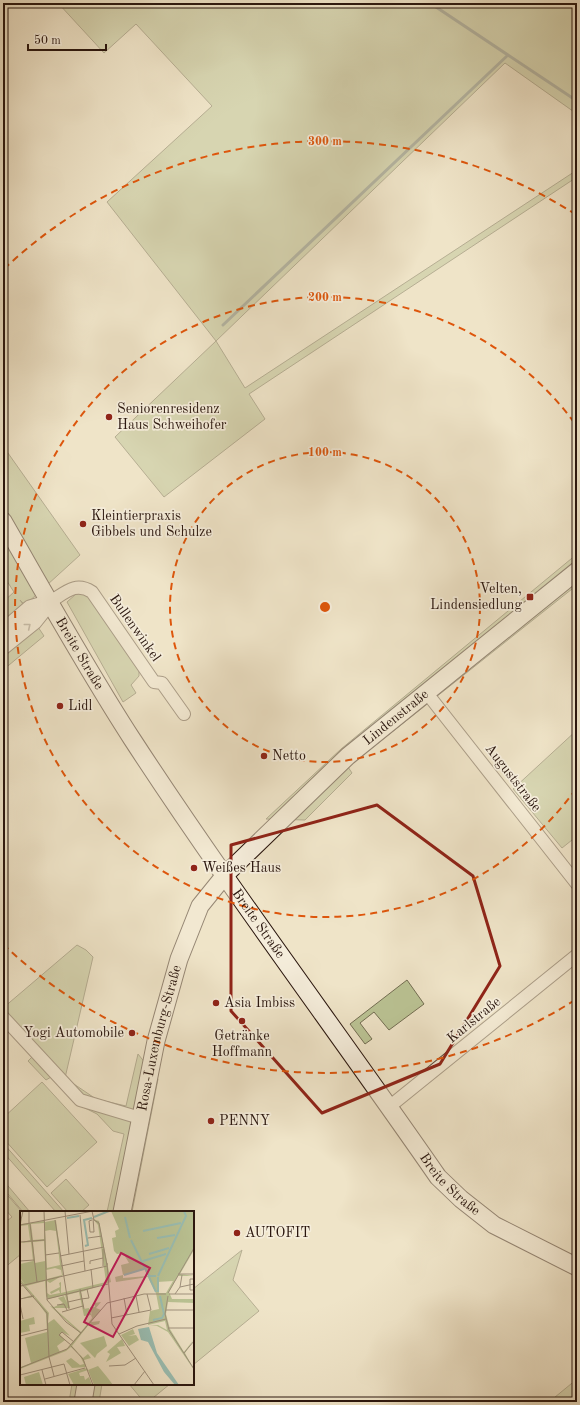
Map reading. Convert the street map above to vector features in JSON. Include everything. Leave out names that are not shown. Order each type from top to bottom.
[{"type":"main road","name":"Breite Straße","points":[[3,521],[122,724],[225,875],[438,1177],[461,1199],[494,1225],[577,1267]]},
{"type":"main road","name":"Lindenstraße","points":[[225,875],[348,756],[577,571]]},
{"type":"main road","name":"Rosa-Luxemburg-Straße","points":[[122,1211],[156,1041],[179,959],[200,906],[225,875]]},
{"type":"main road","points":[[83,1402],[86,1385]]},
{"type":"street","name":"Bullenwinkel","points":[[50,602],[76,586],[84,587],[92,592],[154,682],[162,683],[184,714]]},
{"type":"street","points":[[3,631],[30,608],[50,602]]},
{"type":"street","points":[[3,647],[34,622],[50,602]]},
{"type":"street","name":"Auguststraße","points":[[426,692],[577,884]]},
{"type":"street","name":"Karlstraße","points":[[389,1107],[577,955]]},
{"type":"street","points":[[3,1017],[80,1100],[140,1118]]},
{"type":"highlighted area","points":[[377,805],[473,876],[500,966],[440,1064],[322,1113],[231,1011],[231,845]]},
{"type":"green space","points":[[58,3],[577,3],[577,114],[505,63],[216,341],[107,202],[212,106],[136,24],[104,53]]},
{"type":"green space","points":[[577,170],[577,177],[249,394],[265,419],[164,497],[115,437],[216,341],[245,388]]},
{"type":"green space","points":[[3,446],[80,555],[25,605],[20,600],[44,636],[3,670],[3,602],[14,592],[3,575]]},
{"type":"green space","points":[[577,554],[577,585],[348,767],[352,773],[305,820],[266,819],[341,749]]},
{"type":"green space","points":[[83,593],[90,596],[139,668],[139,676],[131,685],[136,693],[123,702],[67,602],[76,594]]},
{"type":"green space","points":[[577,730],[577,836],[562,848],[513,789]]},
{"type":"green space","points":[[77,945],[86,950],[93,957],[65,1078],[96,1099],[126,1106],[138,1054],[158,1079],[132,1211],[107,1211],[124,1134],[113,1131],[97,1114],[79,1105],[51,1077],[46,1080],[28,1061],[32,1057],[3,1023],[3,1008]]},
{"type":"green space","points":[[407,980],[424,1004],[389,1030],[374,1012],[360,1023],[372,1039],[365,1044],[350,1024]]},
{"type":"green space","points":[[42,1082],[97,1142],[47,1187],[3,1138],[3,1118]]},
{"type":"green space","points":[[3,1143],[63,1211],[55,1211],[3,1152]]},
{"type":"green space","points":[[66,1179],[89,1205],[82,1211],[67,1211],[51,1193]]},
{"type":"green space","points":[[3,1180],[29,1211],[22,1211],[3,1188]]},
{"type":"green space","points":[[3,1190],[21,1211],[20,1255],[3,1269],[3,1224],[12,1217],[3,1207]]},
{"type":"green space","points":[[242,1250],[233,1280],[259,1311],[194,1364],[194,1288]]},
{"type":"green space","points":[[577,1379],[577,1402],[549,1402]]},
{"type":"green space","points":[[72,1385],[102,1385],[99,1402],[69,1402]]},
{"type":"green space","points":[[130,1385],[169,1385],[148,1402],[144,1402]]},
{"type":"waterway","points":[[430,3],[577,101]]},
{"type":"waterway","points":[[223,325],[508,55]]},
{"type":"place","name":"Seniorenresidenz Haus Schweihofer","points":[[109,417]]},
{"type":"place","name":"Kleintierpraxis Gibbels und Schulze","points":[[83,524]]},
{"type":"place","name":"Velten, Lindensiedlung","points":[[530,597]]},
{"type":"place","name":"Lidl","points":[[60,706]]},
{"type":"place","name":"Netto","points":[[264,756]]},
{"type":"place","name":"Weißes Haus","points":[[194,868]]},
{"type":"place","name":"Asia Imbiss","points":[[216,1003]]},
{"type":"place","name":"Getränke Hoffmann","points":[[242,1021]]},
{"type":"place","name":"Yogi Automobile","points":[[132,1033]]},
{"type":"place","name":"PENNY","points":[[211,1121]]},
{"type":"place","name":"AUTOFIT","points":[[237,1233]]}]
